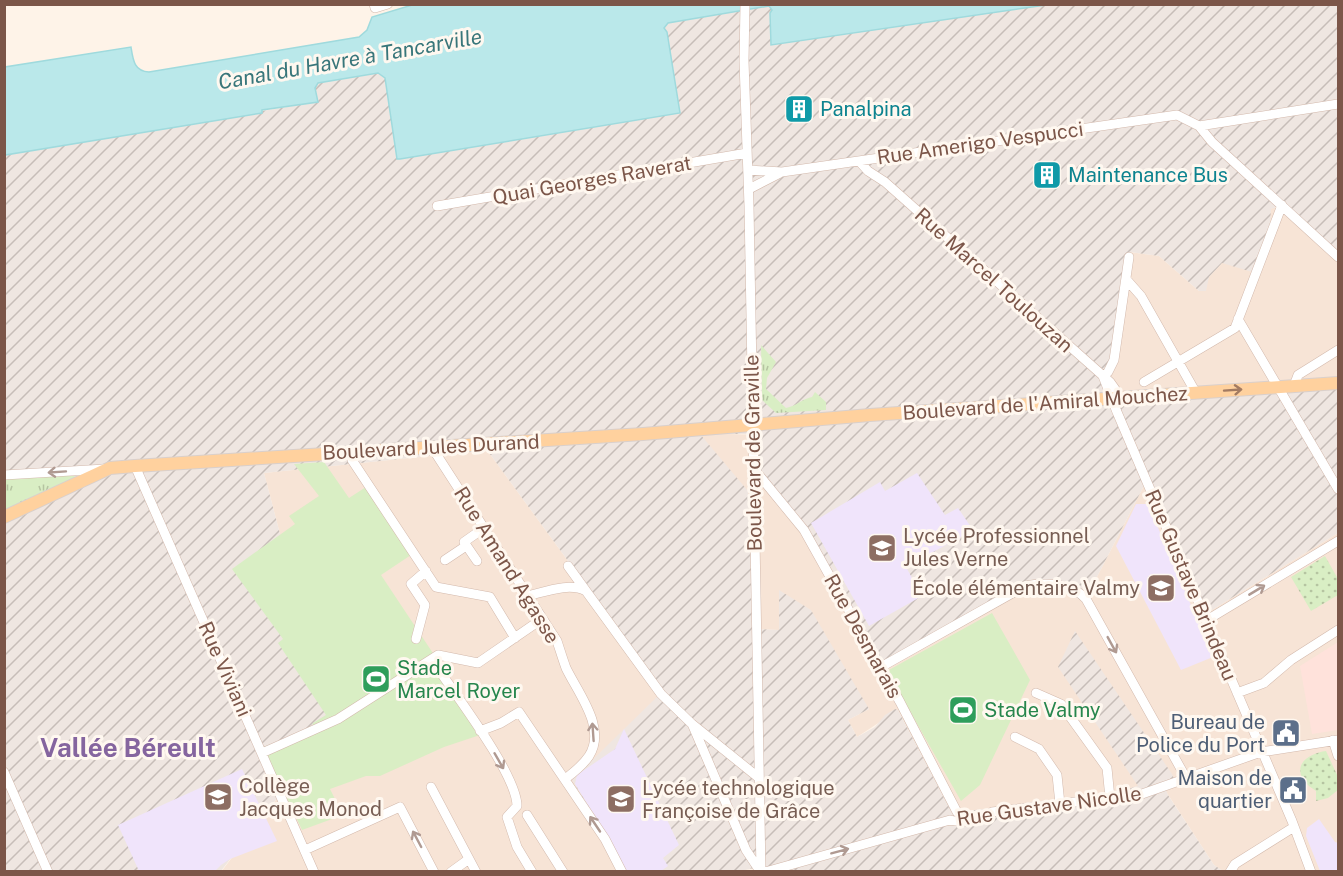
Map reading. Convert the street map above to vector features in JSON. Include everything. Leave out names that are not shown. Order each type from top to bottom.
[{"type":"main road","name":"Boulevard de l'Amiral Mouchez","points":[[752,424],[1196,393],[1280,390],[1294,386],[1338,383]]},
{"type":"main road","name":"Boulevard Jules Durand","points":[[4,518],[110,468],[643,434],[752,424]]},
{"type":"street","points":[[374,4],[375,8],[388,4]]},
{"type":"street","name":"Boulevard de Graville","points":[[746,4],[744,34],[762,872]]},
{"type":"street","points":[[1199,126],[1338,104]]},
{"type":"street","name":"Rue Amerigo Vespucci","points":[[748,170],[782,172],[1177,115],[1199,126]]},
{"type":"street","points":[[1199,126],[1212,142],[1338,257]]},
{"type":"street","name":"Quai Georges Raverat","points":[[437,206],[747,153]]},
{"type":"street","name":"Rue Marcel Toulouzan","points":[[871,159],[885,182]]},
{"type":"street","name":"Rue Marcel Toulouzan","points":[[859,161],[1103,376],[1112,399]]},
{"type":"street","name":"Rue Amerigo Vespucci","points":[[749,189],[782,172]]},
{"type":"street","points":[[1143,382],[1235,328],[1282,205]]},
{"type":"street","points":[[1103,376],[1108,372],[1114,360],[1129,257]]},
{"type":"street","points":[[1126,279],[1141,296],[1196,393]]},
{"type":"street","points":[[1238,320],[1338,489]]},
{"type":"street","points":[[1294,386],[1298,375],[1338,350]]},
{"type":"street","name":"Rue Gustave Brindeau","points":[[1112,399],[1207,620],[1311,872]]},
{"type":"street","name":"Rue Amand Agasse","points":[[431,446],[557,641],[566,667],[587,706],[593,726],[593,746],[589,756],[565,779]]},
{"type":"street","points":[[350,451],[352,460],[436,586],[490,597],[515,638]]},
{"type":"street","name":"Rue Viviani","points":[[135,466],[314,872]]},
{"type":"street","name":"Boulevard Jules Durand","points":[[4,475],[110,468]]},
{"type":"street","name":"Rue Desmarais","points":[[754,470],[804,530],[881,667],[951,818]]},
{"type":"street","points":[[477,561],[464,542],[484,528]]},
{"type":"street","points":[[1207,620],[1338,541]]},
{"type":"street","points":[[445,560],[466,546]]},
{"type":"street","points":[[568,566],[661,694],[692,724],[759,778]]},
{"type":"street","points":[[416,639],[425,605],[411,584],[426,571]]},
{"type":"street","points":[[881,667],[1024,586],[1050,583],[1083,594],[1186,778]]},
{"type":"street","points":[[527,596],[575,587],[586,591]]},
{"type":"street","points":[[262,753],[338,719],[438,655],[478,663],[543,619]]},
{"type":"street","points":[[1237,693],[1264,683],[1291,660],[1338,630]]},
{"type":"street","points":[[432,660],[511,781],[517,806],[507,817],[517,847],[532,872]]},
{"type":"street","points":[[1036,693],[1061,704],[1107,768],[1110,798]]},
{"type":"street","points":[[480,731],[501,723],[519,712],[605,839],[622,872]]},
{"type":"street","points":[[692,724],[746,850],[762,872]]},
{"type":"street","points":[[1015,737],[1039,749],[1057,775],[1060,804]]},
{"type":"street","points":[[1336,740],[1338,756]]},
{"type":"street","name":"Rue Gustave Nicolle","points":[[762,872],[951,818],[958,822],[987,817],[992,812],[1142,794],[1261,752],[1336,740]]},
{"type":"street","points":[[4,772],[48,872]]},
{"type":"street","points":[[431,787],[476,872]]},
{"type":"street","points":[[305,850],[400,807],[434,872]]},
{"type":"street","points":[[527,815],[563,872]]},
{"type":"street","points":[[1230,872],[1235,864],[1294,827]]},
{"type":"street","points":[[451,872],[469,859]]},
{"type":"shaded area","points":[[1046,4],[1338,5],[1338,257],[1282,205],[1271,209],[1270,223],[1252,272],[1222,263],[1209,277],[1206,291],[1199,291],[1159,256],[1130,252],[1114,360],[1108,372],[1112,398],[1338,383],[1338,533],[1207,613],[1149,476],[1084,602],[1051,588],[1032,589],[887,668],[805,526],[766,480],[758,466],[757,434],[700,434],[748,491],[754,629],[779,630],[779,590],[811,610],[869,709],[848,720],[857,737],[875,727],[885,715],[895,709],[898,710],[952,813],[1116,792],[1138,786],[1058,667],[1075,631],[1172,774],[1177,786],[1166,790],[1168,795],[1214,865],[1223,871],[766,872],[766,865],[737,872],[627,871],[572,780],[663,691],[487,450],[264,473],[331,728],[221,871],[5,872],[5,155],[318,102],[315,87],[318,83],[378,73],[385,78],[397,158],[400,159],[680,113],[667,33],[664,28],[668,23],[768,6],[772,10],[770,14],[771,45]]},
{"type":"shaded area","points":[[1282,205],[1338,257],[1338,383],[1112,399],[1108,371],[1129,252],[1159,256],[1199,291],[1270,209]]},
{"type":"shaded area","points":[[700,433],[758,435],[1015,597],[1032,589],[1051,588],[1084,602],[1149,476],[1207,613],[1338,533],[1338,871],[1223,871],[1214,865],[1165,790],[1138,786],[1116,792],[952,813],[898,710],[857,737],[848,720],[869,709],[779,591],[779,630],[754,629]]},
{"type":"shaded area","points":[[487,450],[663,691],[627,871],[221,872],[331,728],[264,473]]},
{"type":"shaded area","name":"Lycée Professionnel Jules Verne","points":[[917,473],[945,515],[958,508],[973,530],[906,567],[922,596],[869,626],[811,523],[880,482],[885,491]]},
{"type":"shaded area","name":"École élémentaire Valmy","points":[[1136,504],[1148,504],[1213,657],[1181,670],[1116,546]]},
{"type":"shaded area","points":[[1338,642],[1338,730],[1312,734],[1300,666]]},
{"type":"shaded area","name":"Lycée technologique Françoise de Grâce","points":[[624,729],[679,845],[663,858],[668,866],[661,871],[626,871],[575,784],[577,775],[615,749]]},
{"type":"shaded area","name":"Collège Jacques Monod","points":[[242,769],[277,841],[230,859],[215,871],[139,871],[118,825]]},
{"type":"shaded area","points":[[1319,819],[1338,843],[1338,871],[1320,871],[1306,836],[1307,828]]},
{"type":"green space","points":[[761,345],[776,362],[767,378],[766,389],[786,408],[812,397],[815,392],[826,402],[826,410],[776,413],[762,400]]},
{"type":"green space","name":"Stade Marcel Royer","points":[[324,462],[349,498],[366,487],[411,555],[381,575],[486,733],[444,747],[380,776],[366,776],[330,789],[343,815],[302,830],[263,747],[311,730],[313,723],[326,715],[278,643],[283,639],[232,569],[295,524],[289,516],[319,496],[294,464]]},
{"type":"green space","points":[[75,475],[74,479],[5,513],[5,476]]},
{"type":"green space","points":[[1325,556],[1338,579],[1338,595],[1311,611],[1291,577]]},
{"type":"green space","name":"Stade Valmy","points":[[992,613],[1030,680],[980,785],[961,801],[887,671]]},
{"type":"green space","points":[[1326,751],[1338,777],[1338,790],[1328,798],[1316,801],[1316,791],[1304,781],[1300,769],[1309,757]]},
{"type":"water","name":"Canal du Havre à Tancarville","points":[[412,5],[1046,5],[771,45],[770,13],[772,10],[769,6],[668,23],[664,28],[667,32],[680,113],[400,159],[397,159],[385,78],[378,73],[318,83],[315,88],[318,102],[5,155],[5,67],[131,47],[137,67],[149,72],[359,37],[367,30],[372,17]]},
{"type":"place","name":"Panalpina","points":[[799,109]]},
{"type":"place","name":"Maintenance Bus","points":[[1047,175]]},
{"type":"place","name":"Lycée Professionnel Jules Verne","points":[[882,548]]},
{"type":"place","name":"École élémentaire Valmy","points":[[1161,588]]},
{"type":"place","name":"Stade Marcel Royer","points":[[376,679]]},
{"type":"place","name":"Stade Valmy","points":[[963,710]]},
{"type":"place","name":"Bureau de Police du Port","points":[[1286,733]]},
{"type":"place","name":"Maison de quartier","points":[[1293,790]]},
{"type":"place","name":"Collège Jacques Monod","points":[[218,797]]},
{"type":"place","name":"Lycée technologique Françoise de Grâce","points":[[621,799]]},
{"type":"district","name":"Vallée Béreult","points":[[128,747]]}]
